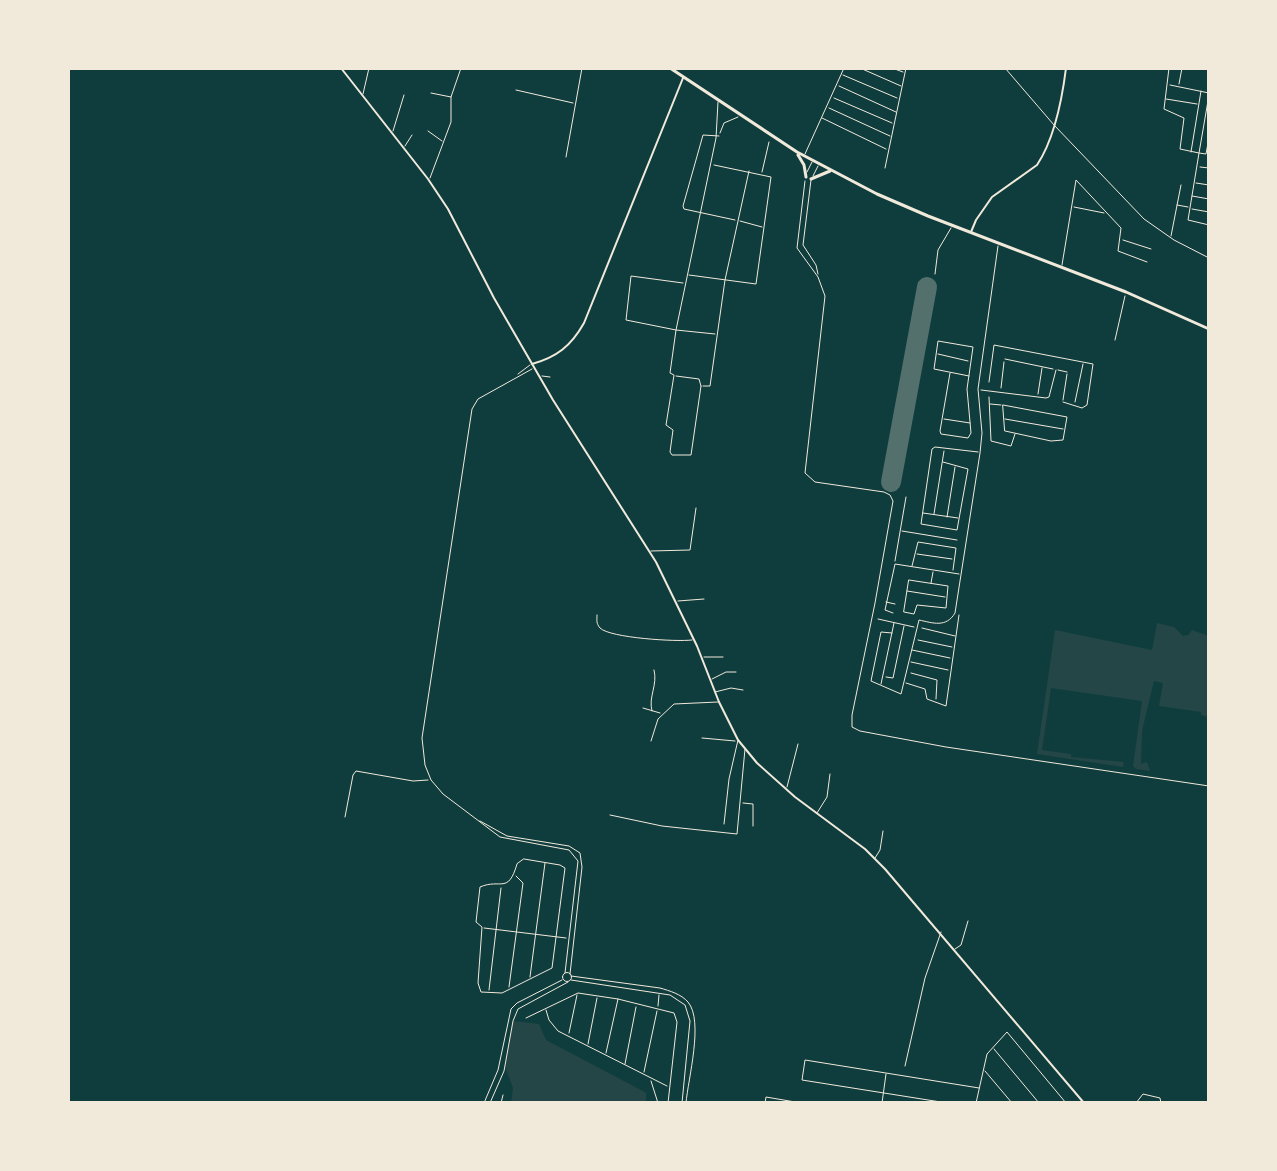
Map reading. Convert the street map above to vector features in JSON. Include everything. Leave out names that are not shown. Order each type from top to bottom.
[{"type":"highway","points":[[670,68],[812,161],[898,204],[1126,292],[1209,329]]},
{"type":"highway","points":[[797,152],[806,177]]},
{"type":"highway","points":[[811,179],[831,171]]},
{"type":"main road","points":[[341,68],[448,209],[533,366],[648,551],[694,640],[738,741],[786,789],[874,859],[941,932],[1084,1103]]},
{"type":"main road","points":[[971,233],[992,197],[1037,165],[1048,147],[1066,68]]},
{"type":"main road","points":[[533,366],[564,350],[574,341],[584,323],[683,77]]},
{"type":"street","points":[[362,97],[369,68]]},
{"type":"street","points":[[428,179],[451,122],[451,97],[461,68]]},
{"type":"street","points":[[566,157],[582,68]]},
{"type":"street","points":[[804,156],[844,68]]},
{"type":"street","points":[[860,68],[902,86]]},
{"type":"street","points":[[892,68],[905,73]]},
{"type":"street","points":[[885,168],[906,68]]},
{"type":"street","points":[[1005,68],[1054,125],[1144,219],[1174,240],[1209,258]]},
{"type":"street","points":[[1169,68],[1165,110],[1184,118],[1182,150],[1208,154],[1209,140]]},
{"type":"street","points":[[1179,86],[1182,68]]},
{"type":"street","points":[[842,74],[899,99]]},
{"type":"street","points":[[1209,75],[1209,80]]},
{"type":"street","points":[[1167,84],[1209,94],[1190,208],[1190,222],[1209,225]]},
{"type":"street","points":[[837,85],[897,112]]},
{"type":"street","points":[[516,90],[576,104]]},
{"type":"street","points":[[1191,152],[1201,91]]},
{"type":"street","points":[[431,93],[451,97]]},
{"type":"street","points":[[393,134],[404,95]]},
{"type":"street","points":[[831,96],[894,124]]},
{"type":"street","points":[[1165,99],[1199,104]]},
{"type":"street","points":[[674,375],[666,425],[673,430],[670,452],[672,455],[690,456],[701,386],[699,379],[670,373],[676,330],[717,136],[718,100]]},
{"type":"street","points":[[826,107],[892,137]]},
{"type":"street","points":[[717,136],[723,124],[741,116]]},
{"type":"street","points":[[719,117],[727,121]]},
{"type":"street","points":[[822,118],[888,150]]},
{"type":"street","points":[[428,131],[444,142]]},
{"type":"street","points":[[403,147],[412,135]]},
{"type":"street","points":[[717,136],[703,135],[684,209],[765,228]]},
{"type":"street","points":[[761,175],[769,142]]},
{"type":"street","points":[[812,161],[806,177],[797,248],[818,277]]},
{"type":"street","points":[[819,164],[811,179],[802,242],[816,265],[825,296],[805,473],[813,482],[884,492],[893,501],[852,727],[946,747],[1209,786]]},
{"type":"street","points":[[688,275],[756,284],[771,177],[711,165]]},
{"type":"street","points":[[1197,166],[1209,168]]},
{"type":"street","points":[[701,386],[710,386],[725,280],[749,171]]},
{"type":"street","points":[[1062,268],[1076,180],[1121,228],[1118,251],[1147,262]]},
{"type":"street","points":[[1194,182],[1209,185]]},
{"type":"street","points":[[1171,236],[1181,185]]},
{"type":"street","points":[[1192,196],[1209,199]]},
{"type":"street","points":[[1177,205],[1209,212]]},
{"type":"street","points":[[1071,206],[1106,214]]},
{"type":"street","points":[[935,274],[938,250],[952,225]]},
{"type":"street","points":[[1120,239],[1151,249]]},
{"type":"street","points":[[892,633],[881,632],[871,681],[901,694],[919,620],[941,624],[952,618],[980,453],[982,433],[978,389],[999,244]]},
{"type":"street","points":[[805,260],[810,257]]},
{"type":"street","points":[[686,283],[631,276],[626,320],[718,334]]},
{"type":"street","points":[[1115,340],[1126,292]]},
{"type":"street","points":[[950,373],[941,434],[968,438],[971,433],[969,376],[973,349],[970,345],[940,340],[934,369],[969,376]]},
{"type":"street","points":[[989,382],[994,345],[1093,364],[1087,405],[1082,408],[1063,402],[1067,372],[1005,359],[1000,391]]},
{"type":"street","points":[[936,354],[971,361]]},
{"type":"street","points":[[1075,405],[1083,362]]},
{"type":"street","points":[[533,366],[478,399],[471,416],[422,738],[425,765],[431,780],[443,794],[507,839],[569,850],[577,856],[562,980]]},
{"type":"street","points":[[1037,397],[1043,367]]},
{"type":"street","points":[[978,389],[1049,397],[1056,370]]},
{"type":"street","points":[[539,376],[550,377]]},
{"type":"street","points":[[989,397],[991,441],[1011,446],[1016,434]]},
{"type":"street","points":[[989,404],[1003,405],[1067,417],[1063,440],[1059,442],[1005,431],[1003,405]]},
{"type":"street","points":[[941,418],[970,423]]},
{"type":"street","points":[[1004,419],[1066,430]]},
{"type":"street","points":[[943,462],[967,467],[957,530],[922,525],[933,447],[980,453]]},
{"type":"street","points":[[934,514],[945,448]]},
{"type":"street","points":[[947,517],[956,464]]},
{"type":"street","points":[[893,613],[885,610],[896,564],[906,497]]},
{"type":"street","points":[[648,551],[690,550],[696,508]]},
{"type":"street","points":[[922,512],[960,519]]},
{"type":"street","points":[[900,531],[957,540]]},
{"type":"street","points":[[912,566],[916,543],[956,548],[952,573]]},
{"type":"street","points":[[914,554],[954,560]]},
{"type":"street","points":[[896,564],[961,574]]},
{"type":"street","points":[[931,584],[934,570]]},
{"type":"street","points":[[891,578],[900,580]]},
{"type":"street","points":[[909,580],[931,584],[948,586],[945,609],[917,605],[914,614],[904,612],[909,580]]},
{"type":"street","points":[[889,590],[897,592]]},
{"type":"street","points":[[907,591],[948,598]]},
{"type":"street","points":[[675,601],[704,599]]},
{"type":"street","points":[[886,602],[895,604]]},
{"type":"street","points":[[597,615],[602,629],[618,635],[677,642],[694,640]]},
{"type":"street","points":[[905,682],[925,689],[925,696],[946,706],[959,615]]},
{"type":"street","points":[[878,619],[917,628]]},
{"type":"street","points":[[881,686],[894,623]]},
{"type":"street","points":[[883,676],[893,678],[904,626]]},
{"type":"street","points":[[922,628],[956,636]]},
{"type":"street","points":[[925,641],[927,630]]},
{"type":"street","points":[[915,639],[954,648]]},
{"type":"street","points":[[912,650],[952,659]]},
{"type":"street","points":[[702,658],[723,657]]},
{"type":"street","points":[[910,662],[951,670]]},
{"type":"street","points":[[652,711],[650,702],[656,684],[654,670]]},
{"type":"street","points":[[710,680],[726,672],[736,672]]},
{"type":"street","points":[[908,672],[937,680],[936,702]]},
{"type":"street","points":[[715,692],[731,688],[743,690]]},
{"type":"street","points":[[651,741],[662,713],[674,704],[719,702]]},
{"type":"street","points":[[643,708],[662,713]]},
{"type":"street","points":[[702,738],[738,741],[729,779],[724,824]]},
{"type":"street","points":[[786,789],[798,744]]},
{"type":"street","points":[[610,815],[662,826],[737,834],[745,748]]},
{"type":"street","points":[[345,817],[356,771],[413,781],[431,780]]},
{"type":"street","points":[[817,813],[827,798],[830,774]]},
{"type":"street","points":[[740,803],[753,804],[753,826]]},
{"type":"street","points":[[478,820],[507,836],[569,846],[580,853],[582,867],[570,978]]},
{"type":"street","points":[[874,859],[879,853],[883,831]]},
{"type":"street","points":[[482,927],[479,991],[502,993],[552,968],[556,937],[565,868],[546,862],[522,860],[517,864],[512,880],[501,885],[486,884],[480,887],[476,922],[482,927],[556,937],[574,938]]},
{"type":"street","points":[[529,979],[546,862]]},
{"type":"street","points":[[509,990],[523,883],[514,875]]},
{"type":"street","points":[[488,993],[501,885]]},
{"type":"street","points":[[955,949],[961,945],[968,921]]},
{"type":"street","points":[[905,1066],[925,978],[941,932]]},
{"type":"street","points":[[565,973],[570,978],[679,999],[690,1021],[684,1103]]},
{"type":"street","points":[[490,1103],[504,1071],[518,1009],[570,978]]},
{"type":"street","points":[[484,1103],[498,1070],[511,1009],[517,1003],[570,978],[660,988],[673,992],[688,1003],[695,1021],[684,1103]]},
{"type":"street","points":[[644,1075],[660,988]]},
{"type":"street","points":[[569,1036],[578,993]]},
{"type":"street","points":[[526,1018],[578,993],[674,1013],[677,1018],[668,1103]]},
{"type":"street","points":[[587,1045],[598,995]]},
{"type":"street","points":[[606,1055],[618,999]]},
{"type":"street","points":[[624,1065],[637,1004]]},
{"type":"street","points":[[545,1008],[549,1020],[558,1031],[668,1086]]},
{"type":"street","points":[[976,1103],[987,1054],[1007,1032],[1066,1103]]},
{"type":"street","points":[[992,1047],[1039,1103]]},
{"type":"street","points":[[947,1103],[802,1080],[805,1060],[979,1088]]},
{"type":"street","points":[[984,1069],[1012,1103]]},
{"type":"street","points":[[882,1103],[886,1073]]},
{"type":"street","points":[[650,1079],[658,1103]]},
{"type":"street","points":[[1053,1088],[1063,1079]]},
{"type":"street","points":[[1136,1103],[1143,1094],[1160,1098],[1161,1103]]},
{"type":"street","points":[[501,1103],[503,1095]]},
{"type":"street","points":[[765,1103],[766,1097],[801,1103]]},
{"type":"shaded area","points":[[1157,623],[1174,627],[1183,636],[1192,630],[1209,636],[1209,717],[1201,715],[1201,712],[1159,706],[1163,683],[1154,681],[1142,731],[1141,764],[1147,762],[1150,771],[1136,769],[1133,766],[1142,701],[1051,688],[1042,750],[1071,754],[1071,757],[1124,762],[1123,767],[1037,754],[1055,630],[1152,650]]},
{"type":"shaded area","points":[[513,1021],[539,1024],[546,1040],[646,1093],[646,1103],[511,1103],[513,1088],[505,1066]]},
{"type":"runway","points":[[891,482],[927,287]]}]
